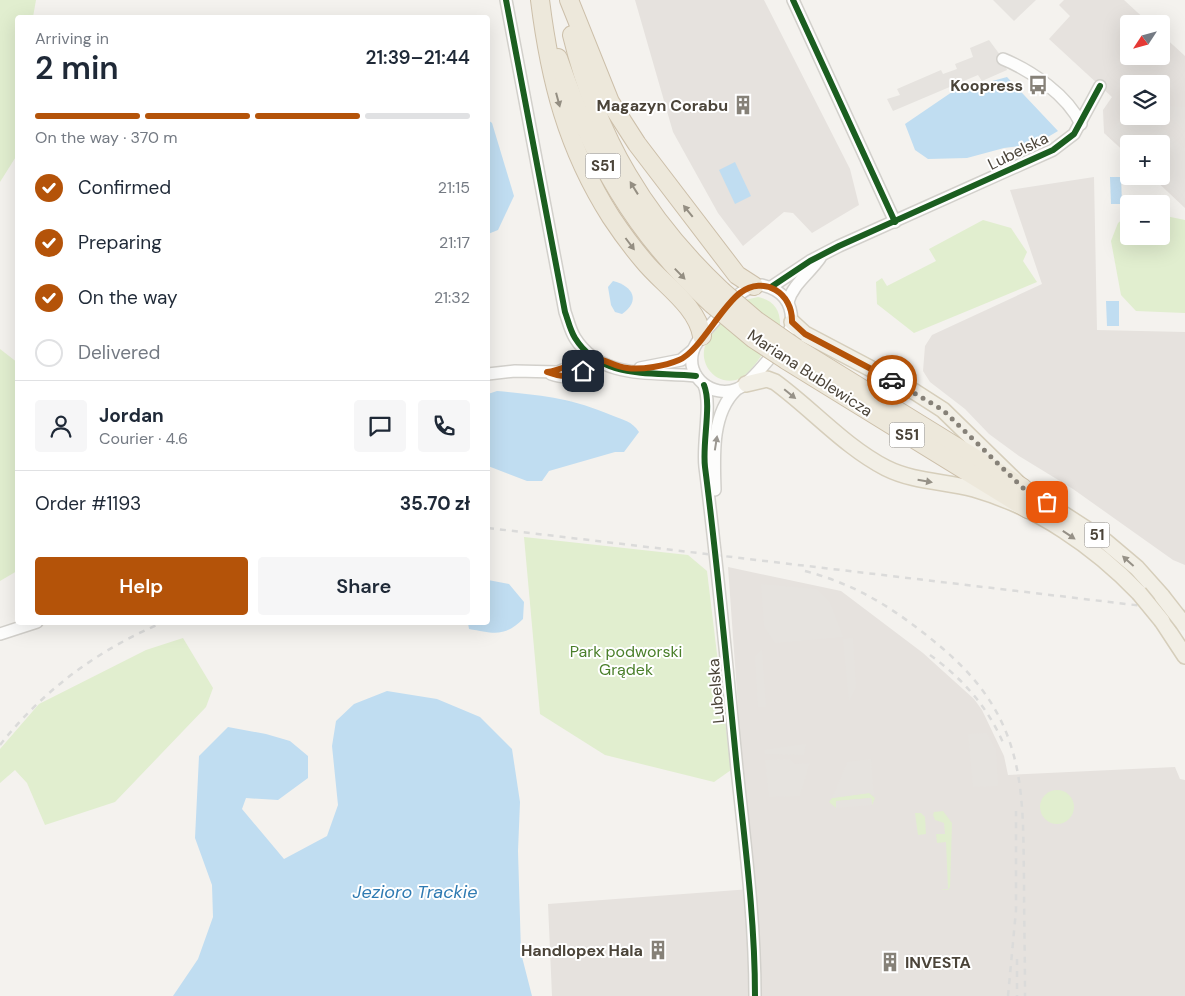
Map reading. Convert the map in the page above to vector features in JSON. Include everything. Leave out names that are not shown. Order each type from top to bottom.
[{"type":"highway","name":"Mariana Bublewicza","points":[[540,0],[568,88],[600,160],[631,214],[680,274],[717,298]]},
{"type":"highway","points":[[540,0],[547,52],[558,102],[578,158],[612,219],[643,260],[695,316],[698,343]]},
{"type":"highway","name":"Mariana Bublewicza","points":[[564,0],[583,78],[620,164],[634,188],[664,230],[697,268],[717,298],[754,339],[791,354],[1023,488]]},
{"type":"highway","points":[[569,0],[610,102],[637,144],[737,275],[762,286]]},
{"type":"highway","name":"Mariana Bublewicza","points":[[791,354],[1028,509]]},
{"type":"main road","points":[[792,322],[805,334],[915,392],[943,410],[1023,488]]},
{"type":"main road","points":[[741,387],[768,379],[775,382],[860,451],[885,468],[913,478],[976,490],[1028,509]]},
{"type":"main road","name":"Mariana Bublewicza","points":[[1023,488],[1078,522],[1114,548],[1162,596],[1184,625]]},
{"type":"main road","name":"Mariana Bublewicza","points":[[1028,509],[1088,548],[1139,593],[1162,621],[1185,656]]},
{"type":"street","points":[[506,0],[565,312],[575,338],[593,357],[612,368],[632,373],[696,376]]},
{"type":"street","points":[[793,0],[895,222]]},
{"type":"street","points":[[1003,59],[1027,69],[1074,110],[1081,124]]},
{"type":"street","name":"Lubelska","points":[[698,343],[734,298],[821,257],[839,246],[977,186],[1066,142],[1081,124],[1100,86]]},
{"type":"street","points":[[792,322],[788,302],[790,293],[821,257]]},
{"type":"street","points":[[762,286],[780,292],[788,302]]},
{"type":"street","name":"Lubelska","points":[[716,545],[714,454],[723,407],[786,336],[792,322]]},
{"type":"street","points":[[490,374],[533,370],[558,372],[593,357],[627,368],[642,367],[681,360],[698,343]]},
{"type":"street","points":[[698,343],[693,367],[696,376],[704,385],[720,392],[741,387]]},
{"type":"street","name":"Lubelska","points":[[704,385],[708,396],[703,449],[716,545],[752,924],[755,996]]},
{"type":"street","points":[[0,634],[28,625]]},
{"type":"shaded area","points":[[635,0],[764,0],[850,169],[859,205],[812,233],[793,213],[784,212],[743,246],[718,213],[673,132]]},
{"type":"shaded area","points":[[993,0],[1036,0],[1014,21]]},
{"type":"shaded area","points":[[1064,0],[1124,0],[1140,15],[1120,15],[1120,65],[1170,65],[1170,42],[1185,56],[1185,208],[1161,185],[1170,185],[1170,135],[1120,135],[1120,148],[1104,133],[1103,110],[1112,97],[1049,39],[1070,16],[1059,5]]},
{"type":"shaded area","points":[[989,40],[1003,59],[1007,70],[982,81],[978,75],[893,111],[887,99],[900,95],[897,89],[941,70],[943,74],[957,69],[955,64],[973,57],[970,48]]},
{"type":"shaded area","points":[[1170,106],[1185,107],[1185,131],[1170,117]]},
{"type":"shaded area","points":[[1120,120],[1120,125],[1160,125],[1185,148],[1185,205],[1163,185],[1170,185],[1170,135],[1120,135],[1120,146],[1107,134]]},
{"type":"shaded area","points":[[1094,177],[1097,330],[1185,332],[1185,565],[1173,560],[1073,489],[1019,456],[989,434],[965,409],[930,382],[923,371],[925,346],[932,335],[1042,284],[1010,190]]},
{"type":"shaded area","points":[[728,567],[841,591],[923,653],[974,699],[982,710],[1004,756],[1008,775],[1175,767],[1180,779],[1185,780],[1185,996],[552,996],[548,904],[751,889]]},
{"type":"shaded area","points":[[761,584],[816,589],[830,603],[843,637],[775,643],[764,626]]},
{"type":"shaded area","points":[[853,638],[856,687],[849,701],[843,639]]},
{"type":"shaded area","points":[[762,650],[766,707],[758,707],[755,657]]},
{"type":"shaded area","points":[[987,733],[996,749],[998,786],[973,787],[968,734]]},
{"type":"shaded area","points":[[806,744],[804,755],[765,754],[764,750]]},
{"type":"shaded area","points":[[790,759],[795,764],[810,763],[800,796],[769,797],[765,760]]},
{"type":"shaded area","points":[[871,759],[874,796],[869,793],[832,798],[847,762]]},
{"type":"shaded area","points":[[871,798],[872,805],[836,808],[836,801]]},
{"type":"green space","points":[[0,0],[36,0],[33,15],[15,15],[15,158],[0,182]]},
{"type":"green space","points":[[1170,217],[1185,220],[1185,313],[1136,311],[1121,295],[1111,241],[1120,221],[1120,245],[1170,245]]},
{"type":"green space","points":[[983,220],[1011,228],[1027,252],[1023,261],[1037,282],[914,333],[877,304],[876,282],[882,278],[887,286],[936,261],[929,249]]},
{"type":"green space","points":[[758,297],[764,298],[778,311],[780,327],[745,300]]},
{"type":"green space","points":[[721,323],[762,355],[748,373],[736,380],[729,381],[716,376],[711,372],[704,360],[706,343]]},
{"type":"green space","points":[[0,349],[15,361],[15,572],[0,581]]},
{"type":"green space","name":"Park podworski Grądek","points":[[524,537],[688,555],[707,571],[731,770],[714,782],[605,755],[540,714]]},
{"type":"green space","points":[[183,638],[213,688],[206,707],[115,802],[45,825],[27,783],[15,770],[0,783],[0,749],[39,704],[146,650]]},
{"type":"green space","points":[[1057,790],[1064,791],[1069,795],[1073,800],[1073,814],[1069,819],[1064,823],[1057,824],[1050,823],[1045,819],[1041,814],[1040,807],[1041,800],[1045,795],[1050,791]]},
{"type":"green space","points":[[869,793],[875,798],[872,805],[871,798],[836,801],[836,808],[829,802],[832,798]]},
{"type":"green space","points":[[943,811],[952,823],[950,887],[948,890],[940,890],[948,889],[946,842],[937,843],[936,834],[945,834],[944,823],[935,820],[933,815],[934,812]]},
{"type":"green space","points":[[915,813],[921,813],[925,817],[926,834],[918,835]]},
{"type":"water","points":[[1007,77],[1058,131],[1036,144],[1004,148],[967,158],[928,159],[915,150],[905,124],[952,92]]},
{"type":"water","points":[[490,122],[514,196],[498,230],[490,233]]},
{"type":"water","points":[[735,162],[751,196],[735,204],[719,170]]},
{"type":"water","points":[[1110,177],[1120,177],[1122,195],[1120,195],[1120,204],[1111,204]]},
{"type":"water","points":[[613,281],[626,286],[632,294],[631,304],[622,314],[615,312],[611,305],[608,287]]},
{"type":"water","points":[[1106,301],[1119,301],[1119,326],[1107,326]]},
{"type":"water","points":[[497,391],[569,401],[627,421],[639,432],[624,452],[615,452],[549,471],[542,481],[527,481],[490,467],[490,393]]},
{"type":"water","points":[[490,580],[509,584],[524,602],[523,619],[504,632],[492,633],[469,629],[468,625],[490,625]]},
{"type":"water","name":"Jezioro Trackie","points":[[387,691],[437,699],[480,717],[512,749],[520,802],[518,851],[521,953],[532,996],[173,996],[198,959],[213,917],[212,885],[195,838],[199,756],[228,727],[266,734],[290,741],[308,756],[308,778],[278,800],[246,798],[242,809],[284,859],[327,836],[338,805],[332,746],[336,721],[354,704]]},
{"type":"railway","points":[[490,528],[1185,611]]},
{"type":"railway","points":[[805,571],[853,588],[911,623],[970,675],[996,711],[1010,743],[1019,781],[1021,800],[1025,996]]},
{"type":"railway","points":[[0,745],[35,706],[74,673],[117,645],[157,625]]},
{"type":"railway","points":[[930,655],[964,684],[990,718],[1004,745]]},
{"type":"railway","points":[[1008,996],[1016,910],[1016,811]]},
{"type":"railway","points":[[1017,959],[1017,996]]},
{"type":"cycle path","points":[[506,0],[565,312],[573,335],[586,352],[614,368],[646,373],[696,376]]},
{"type":"cycle path","points":[[793,0],[895,222]]},
{"type":"cycle path","points":[[771,287],[810,261],[839,246],[1053,150],[1074,134],[1100,86]]},
{"type":"cycle path","points":[[704,385],[707,403],[704,457],[749,882],[755,996]]},
{"type":"way so far","points":[[892,380],[943,410],[962,426],[1023,488],[1047,502]]},
{"type":"place","name":"Koopress","points":[[1038,85]]},
{"type":"place","name":"Magazyn Corabu","points":[[743,105]]},
{"type":"place","name":"Handlopex Hala","points":[[658,950]]},
{"type":"place","name":"INVESTA","points":[[890,962]]},
{"type":"route","points":[[583,371],[573,376],[559,377],[547,372],[558,372],[593,357],[627,368],[668,364],[681,360],[694,350],[702,336],[740,292],[762,285],[776,289],[785,296],[791,309],[792,322],[805,334],[892,380]]}]
